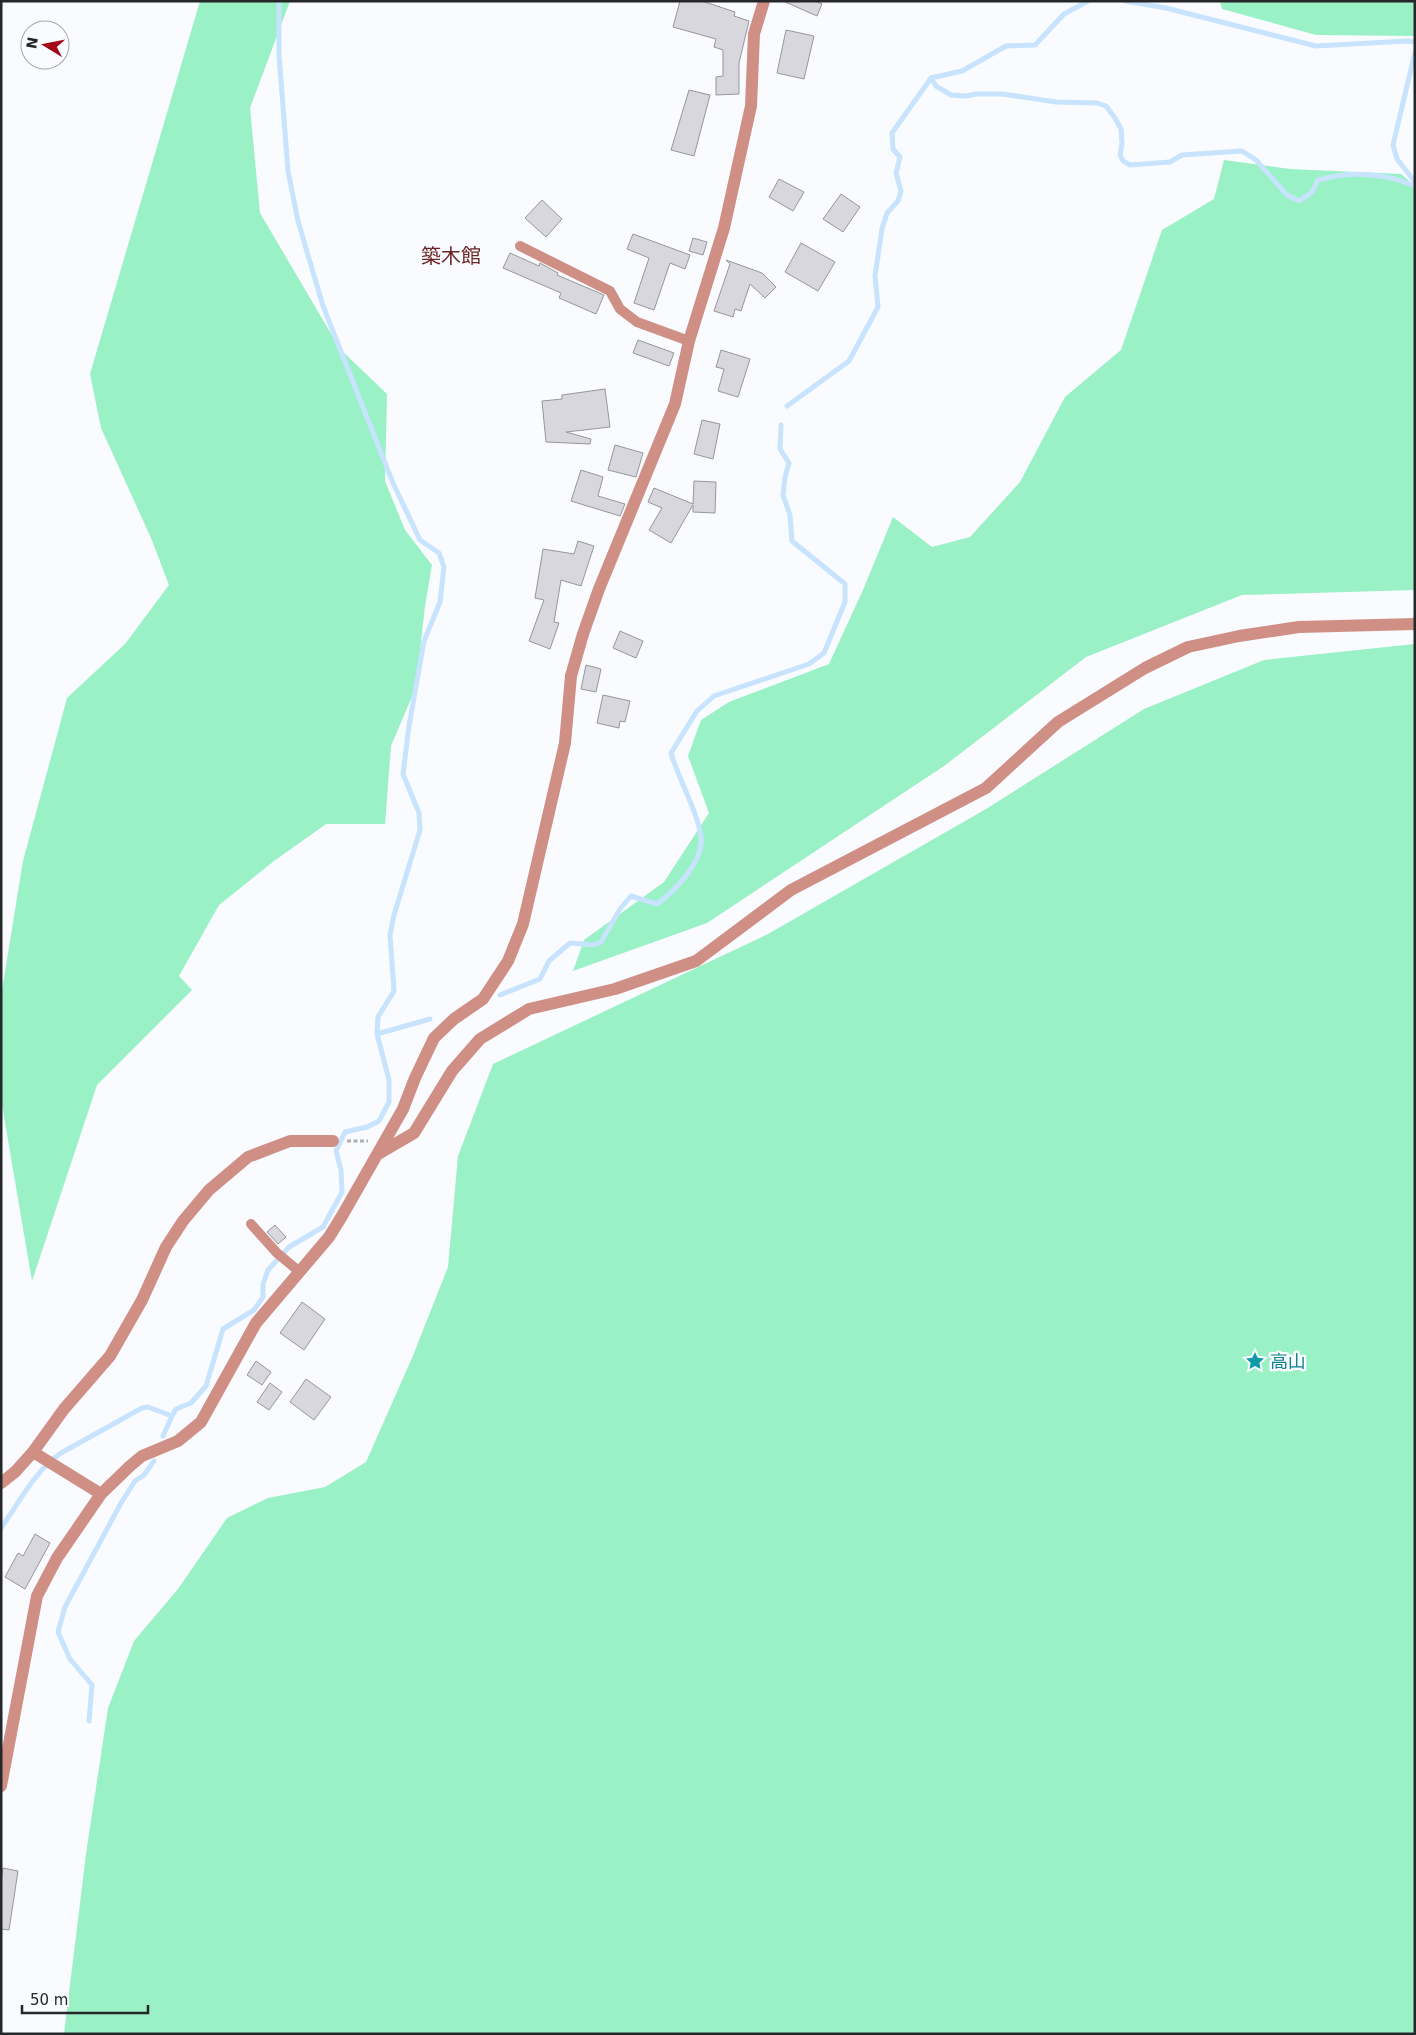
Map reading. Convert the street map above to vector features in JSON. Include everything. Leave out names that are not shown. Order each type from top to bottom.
[{"type":"street","points":[[1,1786],[37,1596],[57,1558],[101,1494],[142,1456],[178,1441],[200,1422],[256,1323],[329,1238],[403,1109],[414,1078],[434,1038],[454,1019],[483,999],[508,961],[523,924],[565,743],[573,667],[599,589],[675,404],[689,341],[724,228],[752,106],[754,34],[764,1]]},
{"type":"street","points":[[378,1154],[414,1133],[452,1071],[480,1039],[529,1009],[615,990],[696,961],[791,890],[986,788],[1058,722],[1145,668],[1188,647],[1239,636],[1299,627],[1415,624]]},
{"type":"street","points":[[1,1483],[15,1472],[33,1452],[64,1409],[110,1356],[142,1300],[166,1247],[209,1190],[248,1157],[290,1141],[333,1141]]},
{"type":"street","points":[[33,1452],[101,1494]]},
{"type":"lane","points":[[520,246],[610,291],[620,308],[637,322],[689,341]]},
{"type":"lane","points":[[251,1224],[281,1256],[300,1272]]},
{"type":"green space","points":[[200,1],[290,1],[250,108],[260,213],[340,349],[387,394],[385,481],[405,530],[432,565],[425,606],[416,687],[391,746],[385,824],[326,824],[274,861],[219,905],[179,976],[192,990],[97,1085],[32,1281],[1,1099],[1,996],[23,861],[67,698],[125,644],[169,585],[151,538],[101,428],[90,374]]},
{"type":"green space","points":[[1220,1],[1415,1],[1415,36],[1316,35],[1222,9]]},
{"type":"green space","points":[[1224,160],[1290,169],[1401,174],[1415,186],[1415,590],[1242,595],[1086,657],[944,766],[707,923],[573,971],[584,940],[664,882],[709,813],[688,756],[701,720],[729,702],[829,664],[863,590],[893,517],[932,547],[970,537],[1020,482],[1065,397],[1121,350],[1162,230],[1214,199]]},
{"type":"green space","points":[[1415,644],[1415,2034],[64,2034],[86,1854],[108,1708],[134,1641],[178,1589],[227,1518],[268,1498],[325,1487],[366,1462],[412,1358],[448,1267],[458,1156],[493,1064],[768,934],[986,809],[1144,709],[1264,660]]},
{"type":"building","points":[[680,1],[702,1],[735,12],[734,16],[749,21],[739,63],[739,94],[716,95],[716,77],[723,76],[723,50],[714,47],[716,39],[673,27]]},
{"type":"building","points":[[783,1],[815,1],[822,4],[817,16]]},
{"type":"building","points":[[786,30],[814,36],[804,79],[777,73]]},
{"type":"building","points":[[689,90],[710,95],[694,156],[671,150]]},
{"type":"building","points":[[779,179],[804,192],[793,211],[769,197]]},
{"type":"building","points":[[841,194],[860,207],[843,232],[823,219]]},
{"type":"building","points":[[542,200],[562,219],[546,237],[525,218]]},
{"type":"building","points":[[633,234],[690,255],[685,269],[670,263],[654,310],[634,303],[649,258],[627,249]]},
{"type":"building","points":[[693,238],[707,242],[703,255],[689,251]]},
{"type":"building","points":[[801,243],[835,262],[818,291],[785,272]]},
{"type":"building","points":[[510,253],[539,266],[540,263],[558,273],[557,275],[604,295],[596,314],[559,298],[561,293],[503,268]]},
{"type":"building","points":[[726,260],[762,273],[776,287],[765,298],[750,284],[741,311],[735,309],[733,317],[714,311],[730,264]]},
{"type":"building","points":[[638,340],[674,353],[669,366],[633,353]]},
{"type":"building","points":[[721,350],[750,359],[738,397],[718,391],[724,369],[716,367]]},
{"type":"building","points":[[605,389],[610,427],[566,432],[591,439],[590,444],[546,442],[542,401],[562,399],[562,395]]},
{"type":"building","points":[[702,420],[720,424],[713,459],[694,454]]},
{"type":"building","points":[[615,445],[643,453],[636,477],[608,470]]},
{"type":"building","points":[[581,470],[603,477],[598,496],[625,504],[620,516],[571,501]]},
{"type":"building","points":[[694,481],[716,482],[715,513],[693,512],[693,505],[671,543],[649,530],[662,508],[648,502],[654,488],[693,504]]},
{"type":"building","points":[[578,541],[594,546],[581,586],[561,580],[554,622],[559,623],[550,649],[529,641],[544,600],[535,598],[543,549],[574,554]]},
{"type":"building","points":[[620,631],[643,641],[636,658],[613,648]]},
{"type":"building","points":[[586,665],[601,669],[596,692],[581,689]]},
{"type":"building","points":[[603,695],[630,701],[625,722],[620,721],[619,728],[597,723]]},
{"type":"building","points":[[275,1225],[286,1237],[278,1244],[267,1232]]},
{"type":"building","points":[[302,1302],[325,1319],[304,1350],[280,1333]]},
{"type":"building","points":[[256,1361],[271,1372],[262,1385],[247,1375]]},
{"type":"building","points":[[306,1379],[331,1397],[314,1420],[290,1402]]},
{"type":"building","points":[[270,1383],[282,1392],[269,1410],[257,1402]]},
{"type":"building","points":[[35,1534],[50,1543],[25,1589],[5,1577],[18,1553],[23,1556]]},
{"type":"building","points":[[3,1868],[18,1871],[9,1930],[1,1929],[1,1881]]},
{"type":"waterway","points":[[1,1528],[35,1478],[43,1468],[61,1453],[142,1408],[148,1407],[172,1416],[176,1409],[191,1403],[206,1386],[223,1329],[254,1310],[263,1297],[263,1284],[268,1270],[289,1247],[323,1227],[342,1192],[341,1170],[336,1151],[345,1132],[367,1127],[379,1121],[389,1102],[389,1080],[377,1034],[378,1017],[394,991],[390,935],[394,915],[420,830],[419,813],[403,774],[409,726],[424,641],[440,602],[444,567],[439,553],[420,540],[393,483],[323,306],[298,221],[288,171],[279,55],[279,1]]},
{"type":"waterway","points":[[787,406],[849,361],[878,307],[875,276],[882,229],[887,213],[898,201],[901,191],[896,173],[900,157],[893,149],[892,133],[931,78],[962,71],[1006,46],[1035,45],[1064,14],[1088,1]]},
{"type":"waterway","points":[[1125,1],[1166,8],[1316,46],[1415,42]]},
{"type":"waterway","points":[[1415,52],[1393,145],[1397,159],[1415,182]]},
{"type":"waterway","points":[[931,78],[936,86],[951,95],[1002,94],[1056,102],[1097,103],[1106,106],[1121,129],[1122,143],[1120,155],[1123,161],[1130,165],[1170,162],[1182,155],[1242,151],[1256,160],[1287,195],[1299,201],[1312,192],[1318,180],[1342,175],[1379,176],[1415,186]]},
{"type":"waterway","points":[[500,995],[540,979],[549,961],[570,943],[594,945],[601,942],[620,909],[631,896],[657,904],[672,892],[693,866],[698,857],[700,847],[701,838],[696,818],[671,753],[697,711],[714,696],[809,664],[824,653],[845,602],[845,584],[792,541],[790,515],[783,495],[789,463],[780,449],[781,425]]},
{"type":"waterway","points":[[377,1034],[430,1019]]},
{"type":"waterway","points":[[163,1436],[172,1416]]},
{"type":"waterway","points":[[89,1721],[92,1685],[70,1659],[58,1632],[65,1607],[121,1503],[135,1481],[144,1475],[154,1461]]},
{"type":"place","name":"高山","points":[[1255,1361]]},
{"type":"district","name":"築木館","points":[[451,256]]}]
